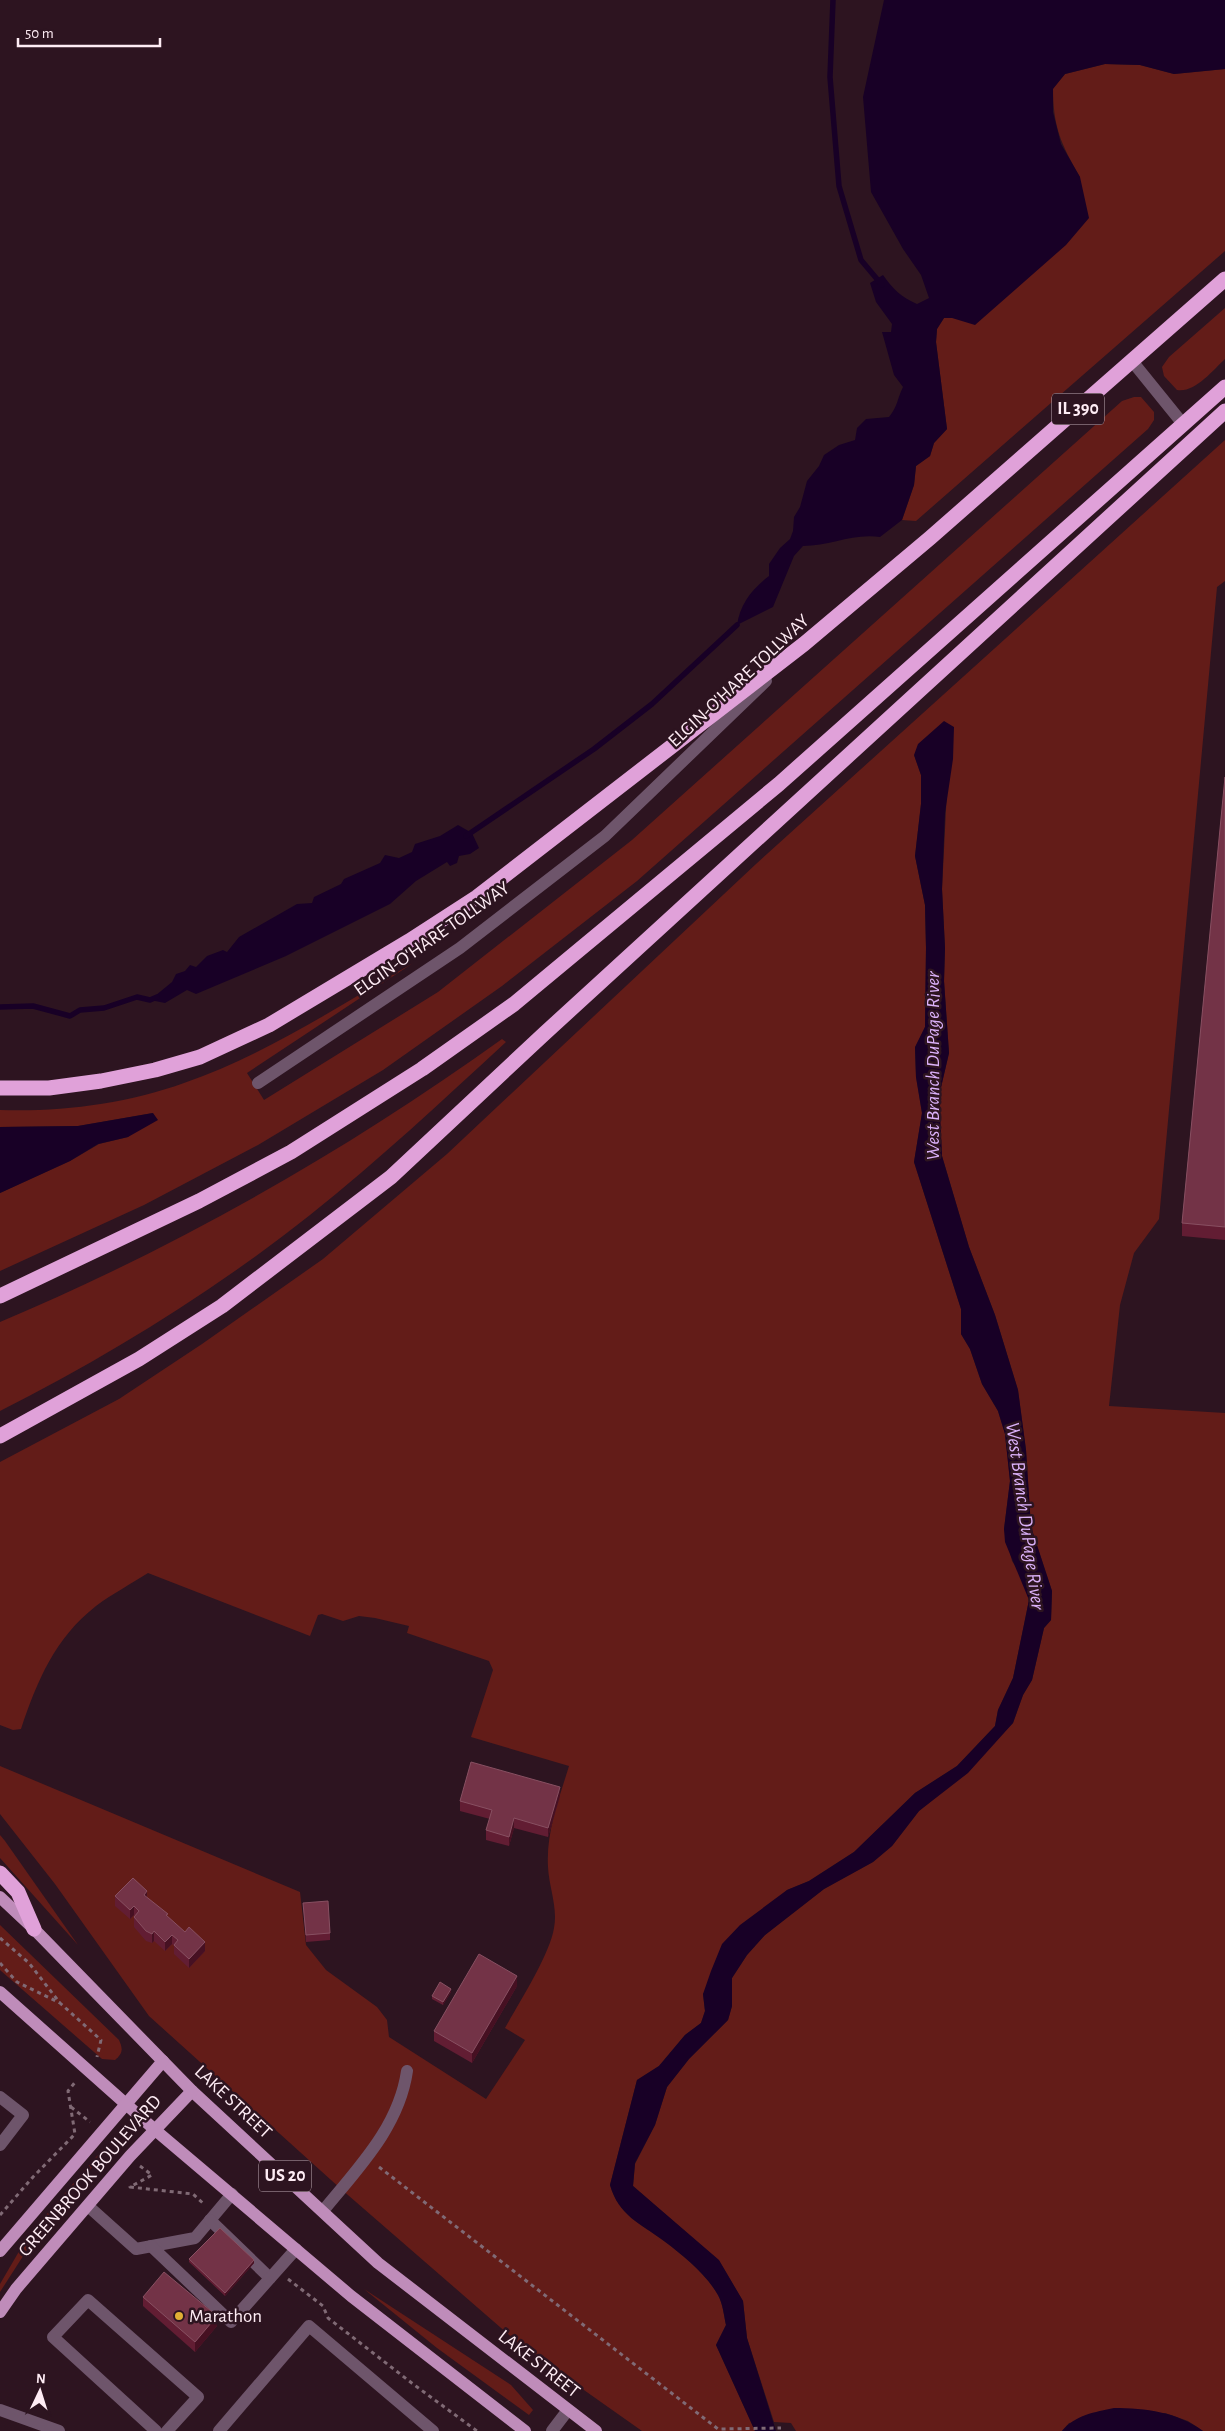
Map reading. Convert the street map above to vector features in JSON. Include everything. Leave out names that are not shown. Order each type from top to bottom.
[{"type":"highway","name":"ELGIN-O'HARE TOLLWAY","points":[[804,644],[930,538],[1225,279]]},
{"type":"highway","points":[[0,1296],[200,1201],[291,1152],[422,1069],[514,1004],[779,784],[1225,387]]},
{"type":"highway","points":[[0,1436],[139,1359],[222,1306],[391,1178],[545,1033],[1225,411]]},
{"type":"highway","points":[[0,1088],[58,1086],[102,1081],[155,1070],[200,1057],[269,1025],[478,898],[804,644]]},
{"type":"highway","points":[[0,1873],[18,1892],[34,1929]]},
{"type":"main road","name":"LAKE STREET","points":[[0,1898],[34,1929],[192,2091],[382,2266],[596,2431]]},
{"type":"main road","name":"US 20","points":[[0,1992],[154,2129],[352,2296],[525,2431]]},
{"type":"main road","name":"GREENBROOK BOULEVARD","points":[[0,2251],[163,2061]]},
{"type":"main road","name":"GREENBROOK BOULEVARD","points":[[0,2312],[16,2289],[154,2129],[192,2091]]},
{"type":"lane","points":[[1132,361],[1183,424]]},
{"type":"lane","name":"ELGIN-O'HARE TOLLWAY","points":[[258,1083],[460,948],[605,836],[804,644]]},
{"type":"lane","points":[[323,2211],[383,2137],[404,2090],[407,2071]]},
{"type":"lane","points":[[0,2097],[23,2115],[0,2145]]},
{"type":"lane","points":[[88,2206],[136,2249],[195,2238],[232,2194]]},
{"type":"lane","points":[[210,2220],[270,2278]]},
{"type":"lane","points":[[150,2246],[231,2322],[296,2249]]},
{"type":"lane","points":[[156,2431],[53,2337],[88,2300],[198,2397],[167,2431]]},
{"type":"lane","points":[[219,2431],[309,2326],[433,2431]]},
{"type":"lane","points":[[0,2410],[59,2431]]},
{"type":"lane","points":[[552,2431],[568,2410]]},
{"type":"path","points":[[0,1938],[29,1963],[60,2003],[101,2040],[98,2056]]},
{"type":"path","points":[[0,1963],[17,1982],[60,2003]]},
{"type":"path","points":[[0,2215],[33,2177],[75,2134],[68,2092],[75,2082]]},
{"type":"path","points":[[71,2107],[87,2120]]},
{"type":"path","points":[[367,2157],[718,2429],[781,2428]]},
{"type":"path","points":[[152,2175],[130,2187],[193,2194],[203,2204]]},
{"type":"path","points":[[290,2281],[322,2306],[328,2318],[477,2431]]},
{"type":"shaded area","points":[[1105,64],[1140,65],[1174,74],[1225,69],[1225,251],[916,521],[902,520],[914,485],[916,466],[930,456],[934,443],[947,429],[936,342],[937,329],[944,318],[952,318],[1080,177],[1059,135],[1053,102],[1053,88],[1065,74]]},
{"type":"shaded area","points":[[1225,308],[1225,359],[1197,385],[1184,390],[1177,390],[1164,376],[1162,367],[1169,357]]},
{"type":"shaded area","points":[[1141,397],[1154,412],[1154,420],[1148,429],[637,881],[502,986],[383,1070],[258,1145],[144,1205],[0,1271],[0,1193],[70,1161],[99,1144],[128,1137],[153,1113],[78,1126],[0,1127],[0,1110],[46,1110],[93,1105],[139,1096],[184,1083],[214,1072],[273,1044],[413,963],[247,1073],[264,1100],[438,992],[632,840],[1122,401]]},
{"type":"shaded area","points":[[1225,440],[1225,581],[1217,587],[1159,1219],[1134,1253],[1120,1305],[1109,1406],[1225,1413],[1225,2431],[1203,2431],[1188,2421],[1165,2413],[1069,2423],[1062,2431],[796,2431],[791,2423],[774,2422],[747,2338],[743,2301],[719,2261],[633,2186],[635,2164],[655,2125],[667,2087],[689,2059],[728,2020],[732,2006],[732,1978],[747,1955],[765,1935],[824,1889],[873,1862],[892,1846],[919,1811],[941,1793],[1013,1723],[1023,1695],[1032,1680],[1044,1628],[1051,1620],[1052,1591],[1031,1527],[1026,1450],[1018,1390],[995,1315],[969,1247],[942,1156],[939,1096],[949,1053],[944,981],[945,948],[942,889],[947,790],[914,755],[921,775],[921,804],[915,856],[925,905],[926,948],[925,1027],[915,1048],[916,1077],[922,1113],[914,1162],[961,1309],[961,1334],[970,1349],[982,1384],[998,1411],[1005,1434],[1010,1481],[1004,1529],[1012,1561],[1021,1575],[1029,1600],[1013,1678],[998,1710],[995,1726],[957,1766],[915,1793],[854,1852],[809,1881],[787,1890],[703,1994],[705,2011],[701,2023],[685,2035],[659,2066],[637,2080],[610,2185],[614,2196],[625,2212],[687,2259],[718,2295],[726,2325],[716,2345],[755,2431],[642,2431],[523,2347],[341,2189],[149,2016],[55,1884],[0,1814],[0,1766],[300,1892],[306,1945],[326,1970],[377,2007],[387,2020],[389,2037],[486,2099],[525,2040],[505,2028],[547,1951],[554,1928],[555,1913],[548,1867],[549,1841],[554,1816],[569,1766],[471,1737],[493,1670],[489,1661],[407,1633],[409,1626],[375,1618],[359,1616],[343,1621],[322,1614],[318,1615],[310,1636],[148,1573],[96,1606],[69,1632],[58,1646],[41,1677],[21,1729],[13,1730],[0,1725],[0,1462],[119,1399],[202,1344],[323,1259],[447,1154],[756,864]]},
{"type":"shaded area","points":[[502,1039],[506,1042],[410,1130],[274,1243],[198,1296],[121,1345],[0,1411],[0,1322],[132,1262],[259,1194],[383,1120]]},
{"type":"shaded area","points":[[0,1835],[5,1841],[78,1945],[0,1858]]},
{"type":"shaded area","points":[[0,1925],[119,2040],[122,2051],[115,2060],[102,2059],[0,1970]]},
{"type":"shaded area","points":[[103,2149],[106,2151],[43,2225],[0,2292],[0,2284],[28,2236]]},
{"type":"shaded area","points":[[364,2289],[511,2385],[533,2410],[529,2415],[437,2348]]},
{"type":"water","points":[[884,0],[1225,0],[1225,69],[1174,74],[1140,65],[1105,64],[1065,74],[1053,89],[1053,112],[1061,144],[1080,177],[1089,218],[1066,245],[975,325],[952,318],[944,318],[937,329],[936,342],[947,429],[934,443],[930,456],[916,466],[914,485],[902,520],[880,537],[851,538],[803,546],[794,556],[773,607],[737,625],[744,604],[757,586],[769,576],[769,564],[780,548],[790,539],[793,531],[794,517],[800,507],[807,481],[819,466],[824,455],[839,445],[855,440],[857,428],[866,419],[889,417],[896,406],[903,387],[894,375],[882,332],[891,332],[892,324],[876,302],[870,283],[883,275],[898,292],[917,304],[929,298],[921,275],[903,249],[871,192],[863,97]]},
{"type":"water","points":[[944,721],[954,727],[953,759],[945,813],[942,889],[945,948],[944,981],[949,1053],[939,1096],[942,1156],[969,1247],[995,1315],[1018,1390],[1026,1450],[1031,1527],[1052,1591],[1051,1620],[1044,1628],[1032,1680],[1023,1695],[1013,1723],[968,1773],[919,1811],[892,1846],[873,1862],[824,1889],[765,1935],[747,1955],[732,1978],[732,2006],[728,2020],[689,2059],[667,2087],[655,2125],[635,2163],[633,2186],[719,2260],[743,2301],[747,2338],[776,2431],[755,2431],[716,2345],[726,2325],[718,2295],[687,2259],[625,2212],[614,2196],[610,2185],[637,2080],[659,2066],[685,2035],[701,2023],[705,2011],[703,1994],[711,1971],[722,1944],[740,1925],[787,1890],[809,1881],[854,1852],[915,1793],[957,1766],[995,1726],[998,1710],[1013,1678],[1029,1600],[1005,1542],[1004,1529],[1010,1481],[1005,1434],[998,1411],[982,1384],[970,1349],[961,1334],[961,1309],[914,1162],[922,1113],[916,1077],[915,1047],[925,1027],[926,948],[925,905],[915,856],[921,804],[921,775],[914,755],[918,744]]},
{"type":"water","points":[[458,825],[472,833],[479,848],[470,854],[459,856],[457,863],[450,866],[447,862],[416,881],[390,904],[286,956],[196,994],[187,990],[165,1003],[150,1000],[172,982],[176,974],[185,971],[190,965],[196,967],[207,956],[223,950],[227,952],[239,937],[297,904],[312,903],[314,897],[341,884],[344,879],[380,863],[385,855],[399,858],[412,852],[415,844],[440,836]]},
{"type":"water","points":[[153,1113],[158,1120],[128,1137],[98,1144],[70,1161],[0,1193],[0,1127],[78,1126]]},
{"type":"water","points":[[1114,2408],[1161,2412],[1183,2419],[1203,2431],[1062,2431],[1079,2418]]},
{"type":"building","points":[[1225,777],[1225,1227],[1182,1223]]},
{"type":"building","points":[[471,1762],[560,1787],[548,1828],[514,1818],[509,1837],[486,1830],[492,1810],[460,1801]]},
{"type":"building","points":[[133,1878],[147,1891],[144,1895],[168,1914],[166,1915],[185,1932],[189,1927],[205,1942],[189,1959],[174,1945],[178,1940],[172,1935],[165,1942],[154,1931],[152,1934],[146,1931],[134,1917],[139,1911],[134,1906],[130,1910],[115,1896]]},
{"type":"building","points":[[328,1901],[330,1933],[306,1935],[303,1903]]},
{"type":"building","points":[[479,1954],[517,1976],[472,2053],[434,2031]]},
{"type":"building","points":[[440,1982],[451,1989],[443,2002],[432,1996]]},
{"type":"building","name":"Marathon","points":[[220,2228],[254,2260],[225,2293],[189,2259]]},
{"type":"building","name":"Marathon","points":[[164,2272],[217,2316],[195,2342],[143,2297]]},
{"type":"waterway","name":"West Branch DuPage River","points":[[833,0],[830,77],[839,186],[861,260],[882,285]]},
{"type":"waterway","points":[[466,836],[594,749],[652,704],[737,625]]},
{"type":"waterway","points":[[0,1007],[33,1006],[70,1016],[80,1010],[104,1008],[137,997],[150,1000],[157,997]]},
{"type":"place","name":"Marathon","points":[[179,2316]]}]
